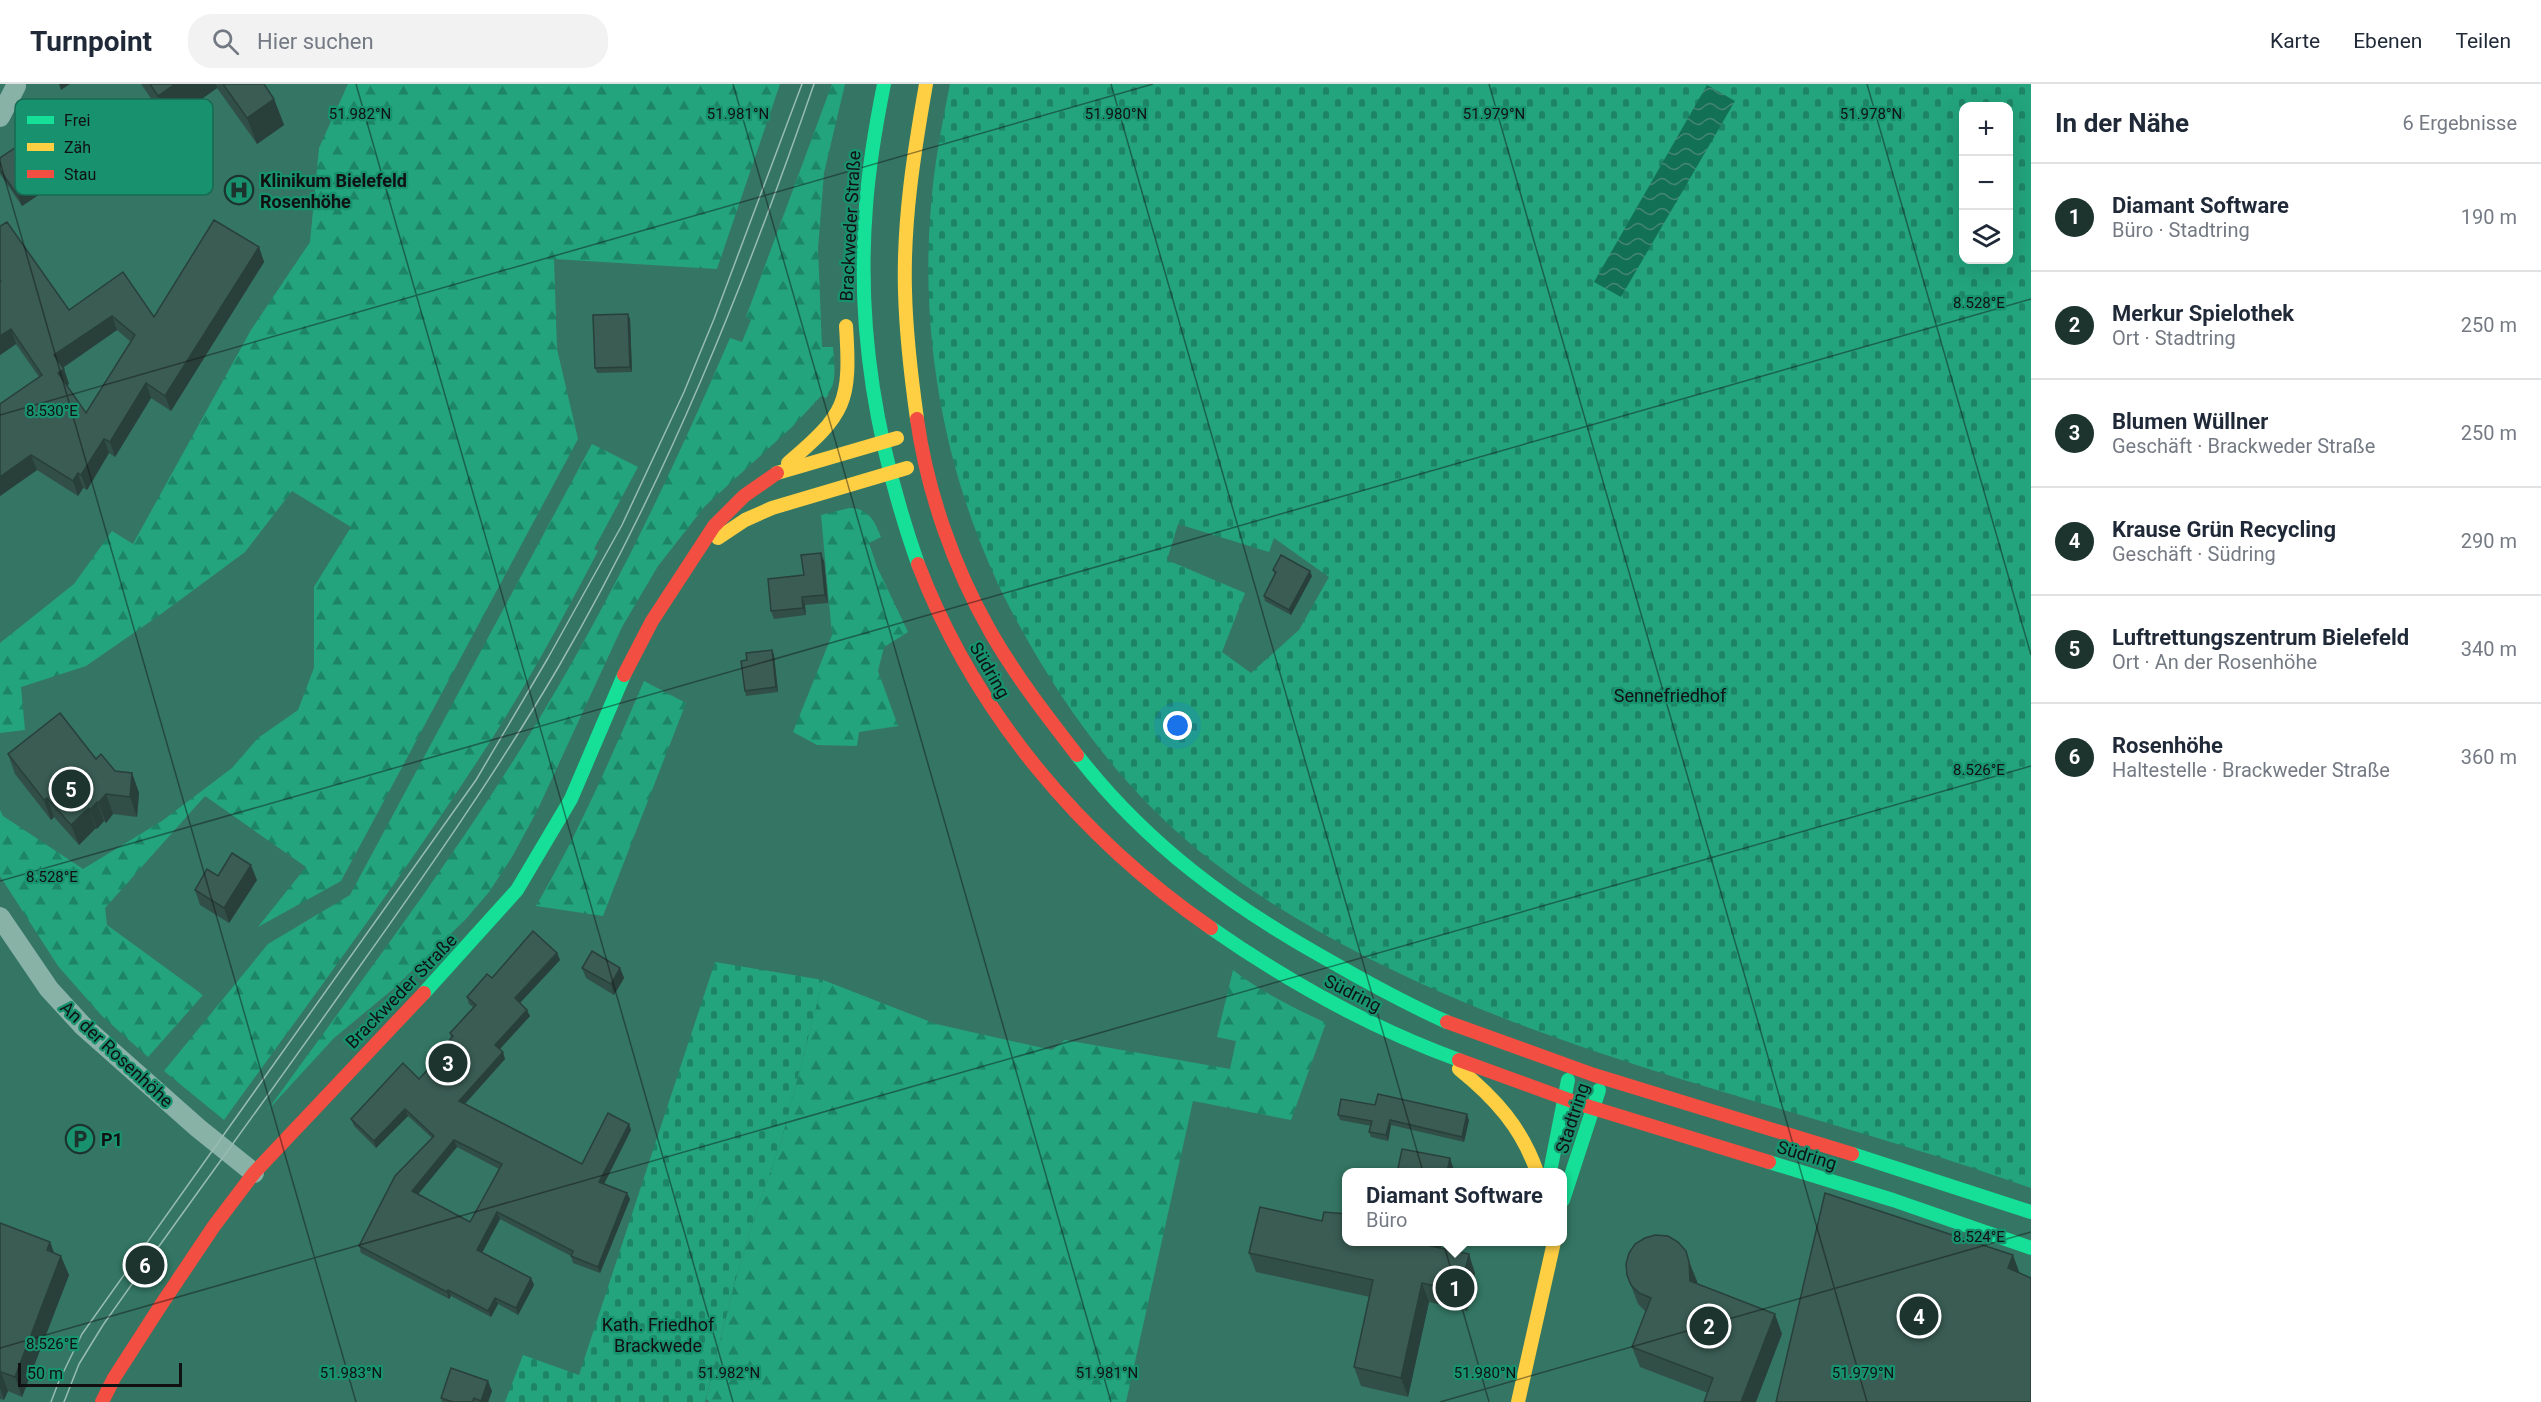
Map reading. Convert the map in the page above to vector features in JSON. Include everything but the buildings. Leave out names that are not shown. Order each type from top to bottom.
[{"type":"main road","name":"Brackweder Straße","points":[[884,84],[873,130],[865,214],[863,280],[871,384],[888,474]]},
{"type":"main road","points":[[926,84],[913,155],[905,262],[908,348],[926,463]]},
{"type":"main road","points":[[854,186],[873,130]]},
{"type":"main road","points":[[781,470],[819,438],[843,406],[849,370],[845,311]]},
{"type":"main road","name":"Brackweder Straße","points":[[102,1402],[114,1378],[161,1305],[214,1226],[254,1173],[468,947],[518,890],[571,799],[629,663],[680,575],[714,526],[763,480],[781,470],[920,432]]},
{"type":"main road","name":"Brackweder Straße","points":[[680,575],[722,535],[745,520],[771,508],[926,463]]},
{"type":"main road","name":"Südring","points":[[926,463],[948,539],[964,580],[1006,660],[1091,774],[1124,812],[1156,843],[1189,870],[1279,933],[1361,979],[1446,1021],[1603,1080],[1908,1169],[2031,1212]]},
{"type":"main road","name":"Südring","points":[[888,474],[906,535],[928,591],[953,642],[1000,723],[1063,801],[1135,873],[1210,930],[1277,974],[1407,1040],[1594,1109],[1873,1194],[2031,1248]]},
{"type":"main road","points":[[1407,1040],[1459,1069],[1505,1109],[1524,1138],[1535,1168]]},
{"type":"main road","name":"Stadtring","points":[[1551,1168],[1563,1098],[1572,1068]]},
{"type":"main road","name":"Stadtring","points":[[1567,1188],[1603,1080]]},
{"type":"main road","points":[[1518,1401],[1538,1246]]},
{"type":"main road","points":[[1518,1401],[1553,1246]]},
{"type":"street","points":[[0,117],[16,86]]},
{"type":"street","name":"An der Rosenhöhe","points":[[0,917],[49,989],[83,1026],[198,1128],[254,1173]]},
{"type":"green space","points":[[348,84],[780,84],[717,269],[554,259],[557,349],[578,439],[341,881],[258,927],[306,867],[205,796],[105,908],[107,925],[203,995],[148,1057],[102,1016],[58,966],[0,876],[0,810],[3,816],[83,869],[162,821],[232,768],[258,738],[298,710],[314,668],[314,587],[351,527],[292,491],[245,552],[161,614],[86,666],[21,687],[25,730],[0,733],[0,643],[74,584],[112,531],[133,544],[251,330],[310,242],[319,148]]},
{"type":"green space","points":[[832,84],[845,84],[824,173],[818,248],[822,347],[833,347],[834,374],[830,392],[826,398],[821,396],[792,427],[705,506],[658,566],[622,627],[537,811],[512,857],[489,892],[465,920],[392,990],[334,1038],[267,1111],[453,853],[522,746],[580,649],[648,518],[730,338],[742,342],[751,320],[746,317]]},
{"type":"green space","name":"Sennefriedhof","points":[[950,84],[2031,84],[2031,1188],[1580,1046],[1491,1013],[1404,976],[1320,932],[1256,893],[1175,831],[1115,768],[1060,694],[1013,614],[990,567],[971,518],[955,467],[943,416],[930,311],[928,259],[931,206]],"holes":[[[1178,524],[1269,552],[1274,538],[1329,577],[1299,630],[1251,673],[1222,652],[1245,593],[1167,560]]]},
{"type":"green space","points":[[592,444],[638,467],[594,549],[598,551],[560,622],[507,714],[461,786],[224,1120],[164,1071],[268,944],[350,895]]},
{"type":"green space","points":[[849,508],[866,513],[876,526],[881,537],[869,543],[877,567],[908,632],[884,647],[878,671],[898,726],[859,732],[857,746],[817,745],[793,732],[832,635],[821,515]]},
{"type":"green space","points":[[644,681],[686,703],[603,916],[536,906],[580,823]]},
{"type":"green space","name":"Kath. Friedhof Brackwede","points":[[715,962],[823,980],[781,1142],[756,1212],[734,1285],[705,1402],[505,1402],[523,1355],[579,1375]]},
{"type":"green space","points":[[1233,970],[1266,993],[1326,1023],[1291,1120],[1193,1101],[1126,1402],[710,1402],[706,1399],[734,1285],[756,1212],[781,1142],[823,980],[936,1024],[1052,1050],[1065,1040],[1230,1069],[1236,1041],[1217,1037]]},
{"type":"water","points":[[1707,85],[1735,101],[1621,297],[1594,282]]},
{"type":"tram line","points":[[51,1402],[82,1334],[476,780],[548,658],[622,525],[684,392],[714,319],[802,84]]},
{"type":"tram line","points":[[64,1402],[79,1364],[103,1325],[435,859],[486,783],[559,666],[634,526],[701,381],[760,233],[814,84]]},
{"type":"traffic: fast","points":[[884,84],[873,145],[866,206],[864,298],[867,343],[873,388],[891,476],[918,564]]},
{"type":"traffic: fast","points":[[424,993],[517,890],[571,799],[624,675]]},
{"type":"traffic: fast","points":[[1077,755],[1132,817],[1162,845],[1225,895],[1344,969],[1402,1001],[1447,1022]]},
{"type":"traffic: fast","points":[[1211,928],[1269,966],[1331,1002],[1394,1033],[1459,1060]]},
{"type":"traffic: fast","points":[[1551,1168],[1568,1080]]},
{"type":"traffic: fast","points":[[1567,1188],[1599,1090]]},
{"type":"traffic: fast","points":[[1852,1154],[2031,1212]]},
{"type":"traffic: fast","points":[[1769,1162],[1893,1200],[2031,1248]]},
{"type":"traffic: slow","points":[[917,419],[908,339],[905,265],[910,187],[926,84]]},
{"type":"traffic: slow","points":[[788,463],[822,432],[841,405],[847,373],[846,326]]},
{"type":"traffic: slow","points":[[777,473],[897,438]]},
{"type":"traffic: slow","points":[[718,538],[745,520],[772,508],[907,468]]},
{"type":"traffic: slow","points":[[1459,1069],[1506,1115],[1524,1141],[1536,1168]]},
{"type":"traffic: slow","points":[[1518,1402],[1553,1246]]},
{"type":"traffic: jam","points":[[917,419],[935,501],[954,555],[977,607],[1010,663],[1042,710],[1077,755]]},
{"type":"traffic: jam","points":[[624,675],[652,621],[714,526],[744,496],[777,473]]},
{"type":"traffic: jam","points":[[918,564],[942,619],[970,671],[1001,721],[1037,768],[1076,813],[1118,854],[1163,893],[1211,928]]},
{"type":"traffic: jam","points":[[102,1402],[114,1378],[161,1305],[214,1226],[254,1173],[424,993]]},
{"type":"traffic: jam","points":[[1447,1022],[1594,1075],[1852,1154]]},
{"type":"traffic: jam","points":[[1459,1060],[1580,1104],[1769,1162]]},
{"type":"place","name":"Klinikum Bielefeld Rosenhöhe","points":[[239,190]]},
{"type":"place","name":"Luftrettungszentrum Bielefeld","points":[[71,789]]},
{"type":"place","name":"Blumen Wüllner","points":[[448,1063]]},
{"type":"place","name":"P1","points":[[80,1139]]},
{"type":"place","name":"Rosenhöhe","points":[[145,1265]]},
{"type":"place","name":"Diamant Software","points":[[1455,1288]]},
{"type":"place","name":"Krause Grün Recycling","points":[[1919,1316]]},
{"type":"place","name":"Merkur Spielothek","points":[[1709,1326]]}]
